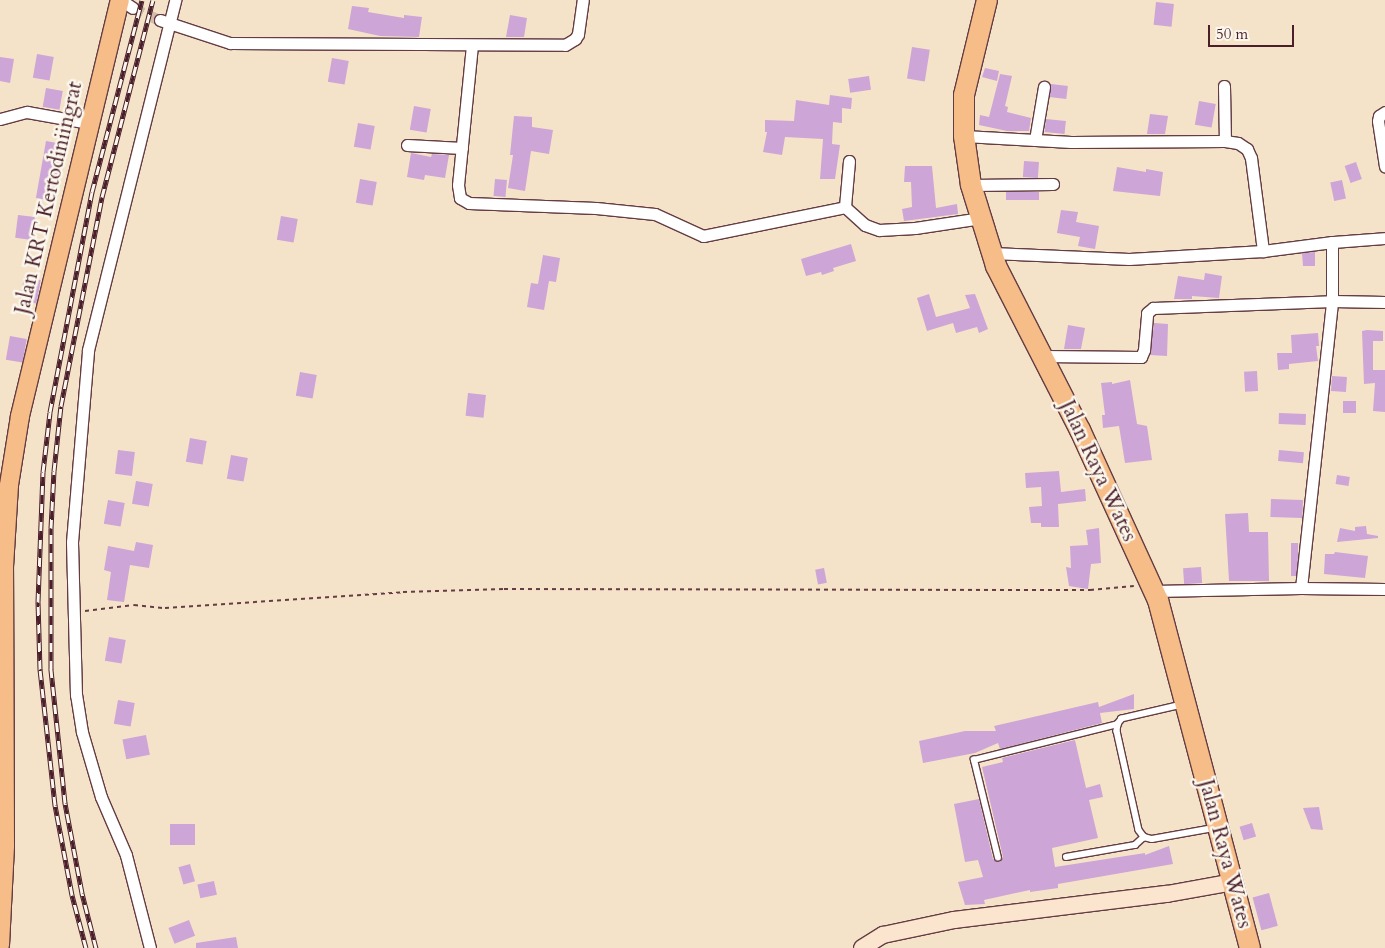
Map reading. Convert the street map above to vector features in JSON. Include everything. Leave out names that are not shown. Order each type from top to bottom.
[{"type":"highway","name":"Jalan Raya Wates","points":[[986,0],[964,95],[964,136],[971,185],[992,253],[1080,430],[1152,588],[1186,704],[1250,948]]},
{"type":"main road","name":"Jalan KRT Kertodiniingrat","points":[[0,945],[4,566],[9,485],[20,416],[89,123],[125,3]]},
{"type":"street","points":[[150,948],[126,855],[101,797],[82,732],[76,695],[72,542],[88,350],[164,21],[175,0]]},
{"type":"street","points":[[164,21],[215,40],[230,43],[569,44],[578,34],[583,0]]},
{"type":"street","points":[[472,44],[458,185],[460,198],[469,203],[596,208],[655,214],[703,236],[845,207]]},
{"type":"street","points":[[1224,86],[1225,141]]},
{"type":"street","points":[[1035,140],[1044,87]]},
{"type":"street","points":[[0,119],[28,112],[89,123]]},
{"type":"street","points":[[1385,112],[1379,116],[1378,121],[1385,166]]},
{"type":"street","points":[[964,136],[1035,140],[1225,141],[1238,143],[1246,149],[1251,158],[1263,251]]},
{"type":"street","points":[[407,146],[462,148]]},
{"type":"street","points":[[845,207],[849,161]]},
{"type":"street","points":[[971,185],[1053,184]]},
{"type":"street","points":[[845,207],[865,225],[879,230],[916,228],[981,218]]},
{"type":"street","points":[[992,253],[1129,259],[1263,251],[1332,242],[1385,238]]},
{"type":"street","points":[[1301,588],[1332,301],[1332,242]]},
{"type":"street","points":[[1042,356],[1141,356],[1144,350],[1147,313],[1153,308],[1332,301],[1385,302]]},
{"type":"street","points":[[1152,588],[1385,589]]},
{"type":"street","points":[[862,948],[883,935],[954,920],[1167,894],[1233,882]]},
{"type":"lane","points":[[1186,704],[1122,719],[1118,724],[1116,731],[1139,830],[1144,837],[1152,839],[1218,827]]},
{"type":"lane","points":[[998,858],[974,760],[1118,724]]},
{"type":"lane","points":[[1066,857],[1135,845],[1144,837]]},
{"type":"path","points":[[74,612],[134,605],[166,608],[403,592],[504,589],[1090,590],[1152,588]]},
{"type":"building","points":[[1156,2],[1174,4],[1171,27],[1154,25]]},
{"type":"building","points":[[352,6],[369,8],[368,12],[404,18],[404,15],[422,17],[419,37],[380,36],[348,29]]},
{"type":"building","points":[[510,15],[527,18],[524,37],[506,37]]},
{"type":"building","points":[[912,47],[930,50],[925,81],[907,79]]},
{"type":"building","points":[[37,54],[54,57],[50,81],[33,78]]},
{"type":"building","points":[[0,57],[14,59],[10,83],[0,81]]},
{"type":"building","points":[[332,58],[349,61],[345,85],[328,82]]},
{"type":"building","points":[[985,68],[999,71],[997,81],[982,77]]},
{"type":"building","points":[[1000,74],[1012,76],[1005,106],[1008,107],[1007,112],[1031,118],[1029,131],[1007,131],[979,125],[980,115],[989,117]]},
{"type":"building","points":[[869,76],[871,90],[850,93],[848,79]]},
{"type":"building","points":[[1051,84],[1068,86],[1066,99],[1049,97]]},
{"type":"building","points":[[46,88],[63,91],[59,110],[43,107]]},
{"type":"building","points":[[830,95],[852,98],[851,109],[842,108],[842,123],[833,122],[832,144],[840,145],[835,179],[820,179],[823,139],[785,137],[782,155],[763,152],[767,132],[765,132],[765,120],[794,121],[796,100],[829,105]]},
{"type":"building","points":[[1199,101],[1216,104],[1212,128],[1195,125]]},
{"type":"building","points":[[414,106],[431,109],[427,133],[410,130]]},
{"type":"building","points":[[1150,114],[1168,116],[1165,134],[1147,134]]},
{"type":"building","points":[[514,116],[532,117],[532,127],[553,130],[549,154],[531,151],[525,191],[508,188],[513,155],[510,155]]},
{"type":"building","points":[[1046,119],[1066,121],[1065,134],[1045,132]]},
{"type":"building","points":[[358,123],[375,126],[371,150],[354,147]]},
{"type":"building","points":[[46,141],[63,144],[53,201],[36,198]]},
{"type":"building","points":[[411,153],[431,157],[432,154],[449,155],[445,178],[425,175],[424,180],[407,177]]},
{"type":"building","points":[[1024,161],[1039,162],[1038,178],[1023,177]]},
{"type":"building","points":[[1356,162],[1362,179],[1351,183],[1345,166]]},
{"type":"building","points":[[905,166],[932,166],[936,208],[957,204],[958,214],[904,221],[902,209],[912,207],[911,182],[904,182]]},
{"type":"building","points":[[1117,167],[1146,172],[1146,169],[1163,172],[1160,196],[1113,191]]},
{"type":"building","points":[[360,179],[377,182],[373,206],[356,203]]},
{"type":"building","points":[[495,179],[507,180],[505,197],[494,196]]},
{"type":"building","points":[[1342,180],[1346,199],[1334,201],[1330,182]]},
{"type":"building","points":[[1006,192],[1039,192],[1039,200],[1006,200]]},
{"type":"building","points":[[1061,210],[1078,212],[1076,222],[1099,226],[1095,249],[1078,246],[1080,237],[1057,233]]},
{"type":"building","points":[[18,215],[35,217],[32,240],[15,238]]},
{"type":"building","points":[[281,216],[298,219],[294,243],[277,240]]},
{"type":"building","points":[[851,244],[856,261],[833,268],[834,271],[822,275],[821,272],[806,276],[801,259]]},
{"type":"building","points":[[1315,252],[1315,266],[1303,266],[1302,253]]},
{"type":"building","points":[[543,255],[560,258],[556,282],[549,281],[544,310],[527,307],[531,283],[538,284]]},
{"type":"building","points":[[1205,273],[1222,276],[1219,298],[1192,296],[1192,299],[1174,299],[1178,276],[1204,280]]},
{"type":"building","points":[[24,277],[41,280],[37,304],[20,301]]},
{"type":"building","points":[[929,294],[936,317],[970,308],[965,295],[975,294],[988,329],[979,333],[977,327],[956,333],[953,323],[927,331],[917,298]]},
{"type":"building","points":[[1154,323],[1168,324],[1167,356],[1150,355]]},
{"type":"building","points":[[1068,325],[1085,328],[1081,349],[1064,349]]},
{"type":"building","points":[[1362,331],[1383,331],[1383,341],[1373,341],[1373,370],[1385,370],[1385,412],[1373,411],[1375,383],[1364,384]]},
{"type":"building","points":[[1318,333],[1319,346],[1316,346],[1318,361],[1289,364],[1289,369],[1278,370],[1277,353],[1292,353],[1291,335]]},
{"type":"building","points":[[10,336],[27,339],[23,363],[6,360]]},
{"type":"building","points":[[1257,371],[1258,391],[1245,392],[1244,372]]},
{"type":"building","points":[[300,372],[317,375],[313,399],[296,396]]},
{"type":"building","points":[[1332,376],[1347,377],[1346,392],[1331,391]]},
{"type":"building","points":[[1130,380],[1137,424],[1147,426],[1152,460],[1125,463],[1119,426],[1103,428],[1102,415],[1105,415],[1101,383],[1112,382],[1112,384]]},
{"type":"building","points":[[468,393],[486,395],[483,418],[466,416]]},
{"type":"building","points":[[1343,401],[1356,401],[1356,413],[1343,413]]},
{"type":"building","points":[[1279,413],[1306,414],[1306,425],[1279,424]]},
{"type":"building","points":[[190,438],[207,441],[203,465],[186,462]]},
{"type":"building","points":[[118,450],[135,452],[132,476],[115,474]]},
{"type":"building","points":[[1279,450],[1304,452],[1303,463],[1278,461]]},
{"type":"building","points":[[231,455],[248,458],[244,482],[227,479]]},
{"type":"building","points":[[1059,471],[1061,492],[1085,489],[1086,501],[1058,504],[1059,527],[1041,527],[1041,523],[1031,523],[1029,507],[1042,506],[1041,487],[1026,488],[1025,473]]},
{"type":"building","points":[[1337,475],[1350,477],[1348,486],[1336,484]]},
{"type":"building","points":[[136,481],[153,484],[149,507],[132,504]]},
{"type":"building","points":[[1271,499],[1303,500],[1302,518],[1270,517]]},
{"type":"building","points":[[108,500],[125,503],[121,527],[104,524]]},
{"type":"building","points":[[1248,513],[1249,532],[1268,532],[1269,581],[1229,581],[1225,514]]},
{"type":"building","points":[[1366,526],[1367,534],[1378,536],[1378,538],[1337,542],[1340,528],[1355,531],[1355,527]]},
{"type":"building","points":[[1099,528],[1101,563],[1091,564],[1088,589],[1069,586],[1066,567],[1071,568],[1070,546],[1088,545],[1086,530]]},
{"type":"building","points":[[136,542],[153,545],[149,568],[130,565],[124,602],[107,600],[111,572],[104,570],[108,546],[134,551]]},
{"type":"building","points":[[1291,543],[1298,543],[1298,576],[1291,576]]},
{"type":"building","points":[[1335,552],[1368,556],[1365,578],[1324,574],[1325,554],[1334,554]]},
{"type":"building","points":[[1201,567],[1202,583],[1184,584],[1183,568]]},
{"type":"building","points":[[824,568],[827,583],[818,584],[815,570]]},
{"type":"building","points":[[109,637],[126,640],[122,664],[105,661]]},
{"type":"building","points":[[1134,694],[1134,709],[1100,713],[1102,723],[1000,749],[998,743],[975,753],[923,763],[919,741],[965,731],[996,731],[994,726],[1098,702],[1099,707]]},
{"type":"building","points":[[118,700],[135,703],[131,727],[114,724]]},
{"type":"building","points":[[146,735],[150,755],[126,759],[122,740]]},
{"type":"building","points":[[1075,740],[1086,788],[1100,784],[1103,797],[1089,800],[1098,838],[1052,848],[1055,867],[1145,853],[1145,855],[1169,846],[1173,864],[1058,884],[1058,888],[1030,892],[1030,890],[984,900],[985,904],[965,905],[958,882],[983,877],[978,860],[965,862],[954,804],[979,799],[993,859],[1000,862],[1003,857],[982,767],[1003,762],[1002,758]]},
{"type":"building","points":[[1319,807],[1323,830],[1311,829],[1303,808]]},
{"type":"building","points":[[1252,823],[1256,836],[1244,840],[1240,827]]},
{"type":"building","points":[[170,824],[195,824],[195,845],[170,845]]},
{"type":"building","points":[[190,864],[195,881],[183,885],[178,867]]},
{"type":"building","points":[[214,881],[217,895],[200,898],[197,885]]},
{"type":"building","points":[[1269,893],[1278,926],[1261,930],[1253,897]]},
{"type":"building","points":[[189,920],[195,936],[175,944],[168,928]]},
{"type":"building","points":[[236,937],[238,948],[196,948],[196,943]]},
{"type":"tunnel","points":[[133,8],[160,20]]},
{"type":"railway","points":[[86,948],[72,895],[55,805],[40,669],[38,602],[43,472],[50,412],[92,192],[142,0]]},
{"type":"railway","points":[[96,948],[82,893],[65,803],[51,669],[51,528],[54,471],[61,406],[102,197],[153,0]]}]
